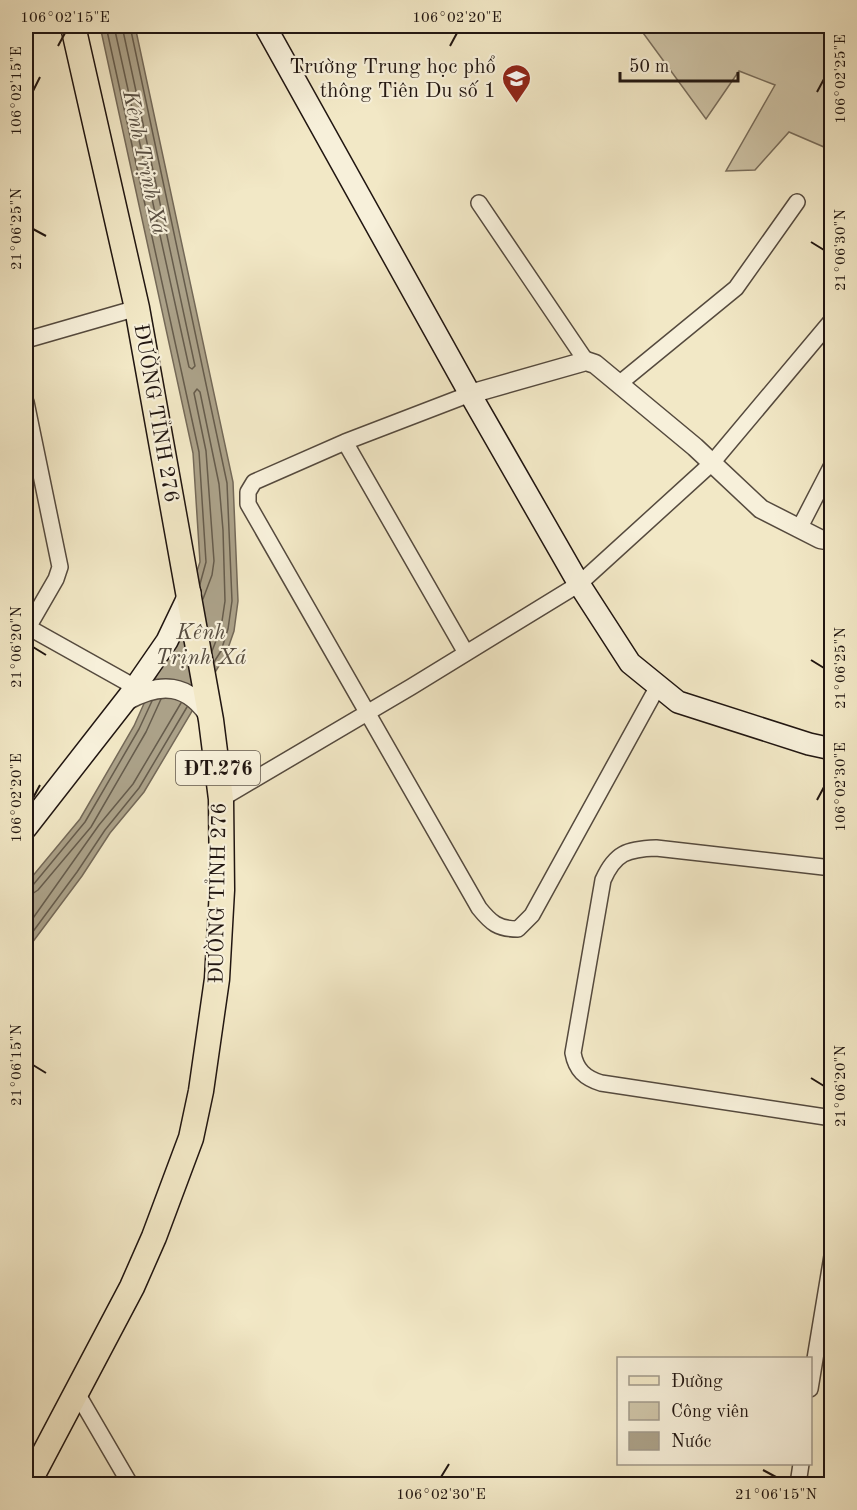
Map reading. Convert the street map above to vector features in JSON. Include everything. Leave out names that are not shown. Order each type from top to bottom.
[{"type":"main road","name":"ĐƯỜNG TỈNH 276","points":[[28,1485],[117,1318],[150,1247],[191,1138],[201,1091],[217,979],[222,890],[221,799],[212,720],[190,593],[137,308],[72,26]]},
{"type":"main road","points":[[265,26],[470,394],[579,584],[630,663],[678,702],[831,749]]},
{"type":"main road","points":[[26,828],[131,694],[167,641],[190,593]]},
{"type":"street","points":[[620,383],[736,288],[797,202]]},
{"type":"street","points":[[479,203],[586,361]]},
{"type":"street","points":[[26,340],[137,308]]},
{"type":"street","points":[[221,799],[579,584],[712,463],[831,321]]},
{"type":"street","points":[[658,686],[532,915],[518,928],[504,929],[489,920],[479,908],[248,504],[249,492],[254,482],[345,442],[470,394],[586,361],[596,364],[620,383],[761,509],[820,539],[831,541]]},
{"type":"street","points":[[26,402],[60,567],[56,579],[26,628],[131,694],[161,687],[172,688],[192,699],[207,712],[212,720]]},
{"type":"street","points":[[345,442],[466,653]]},
{"type":"street","points":[[799,528],[831,465]]},
{"type":"street","points":[[831,868],[656,848],[641,849],[618,856],[609,866],[603,880],[573,1053],[577,1067],[582,1073],[601,1083],[831,1118]]},
{"type":"street","points":[[812,1376],[831,1256]]},
{"type":"street","points":[[77,1393],[130,1485]]},
{"type":"street","points":[[798,1485],[801,1465]]},
{"type":"green space","points":[[638,26],[831,26],[831,150],[789,132],[755,170],[726,171],[775,85],[739,71],[706,119]]},
{"type":"water","name":"Kênh Trịnh Xá","points":[[100,26],[135,26],[233,482],[238,601],[234,631],[226,654],[144,792],[110,833],[82,876],[26,951],[26,884],[80,819],[134,726],[179,625],[200,562],[193,453]]},
{"type":"place","name":"Trường Trung học phổ thông Tiên Du số 1","points":[[517,104]]}]
